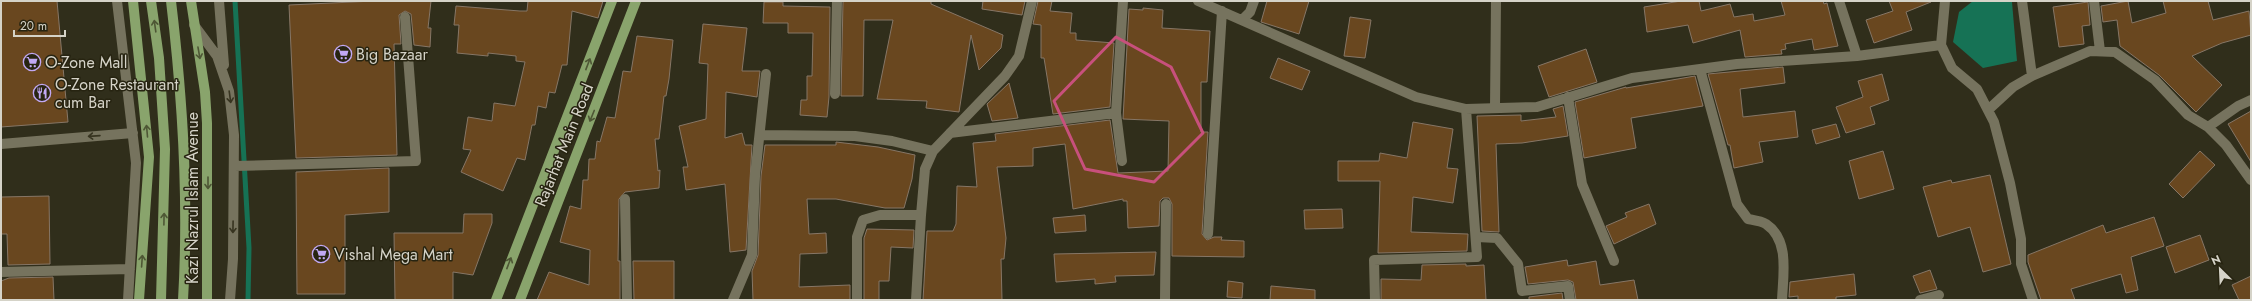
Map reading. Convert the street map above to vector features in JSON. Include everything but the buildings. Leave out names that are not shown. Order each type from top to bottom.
[{"type":"main road","points":[[134,1],[149,157],[139,300]]},
{"type":"main road","points":[[151,1],[162,93],[165,149],[161,300]]},
{"type":"main road","points":[[171,1],[181,94],[187,233],[183,300]]},
{"type":"main road","name":"Kazi Nazrul Islam Avenue","points":[[191,1],[205,92],[207,122],[207,300]]},
{"type":"main road","name":"Rajarhat Main Road","points":[[496,300],[612,1]]},
{"type":"main road","name":"Rajarhat Main Road","points":[[520,300],[636,1]]},
{"type":"street","points":[[117,1],[136,163],[128,300]]},
{"type":"street","points":[[219,1],[225,78]]},
{"type":"street","points":[[835,94],[837,1]]},
{"type":"street","points":[[916,300],[925,169],[933,151],[1005,76],[1019,56],[1032,1]]},
{"type":"street","points":[[1122,161],[1116,113],[1123,1]]},
{"type":"street","points":[[1198,1],[1416,97],[1466,109],[1537,107],[1632,78],[1737,64],[1856,56],[1940,45]]},
{"type":"street","points":[[1242,20],[1250,12],[1254,1]]},
{"type":"street","points":[[1495,108],[1496,1]]},
{"type":"street","points":[[1840,1],[1856,56]]},
{"type":"street","points":[[1945,1],[1940,45],[1952,68],[1977,89],[1994,122],[2010,183],[2020,239],[2021,264],[2033,300]]},
{"type":"street","points":[[2022,1],[2032,76]]},
{"type":"street","points":[[2094,1],[2100,51]]},
{"type":"street","points":[[1208,234],[1222,12]]},
{"type":"street","points":[[234,166],[416,161],[405,17]]},
{"type":"street","points":[[194,26],[217,56],[229,91],[234,135],[233,259],[230,300]]},
{"type":"street","points":[[1988,110],[2013,87],[2032,76],[2090,51],[2115,52],[2155,80],[2188,114],[2208,127],[2226,145],[2251,180]]},
{"type":"street","points":[[1700,69],[1737,204],[1748,219],[1765,223],[1776,233],[1783,250],[1782,300]]},
{"type":"street","points":[[733,300],[752,255],[755,176],[766,74]]},
{"type":"street","points":[[1568,97],[1582,184],[1614,261]]},
{"type":"street","points":[[2208,127],[2251,100]]},
{"type":"street","points":[[1375,300],[1374,260],[1477,257],[1477,237],[1466,109]]},
{"type":"street","points":[[950,133],[1116,113]]},
{"type":"street","points":[[1,144],[133,133]]},
{"type":"street","points":[[760,135],[855,136],[892,141],[933,151]]},
{"type":"street","points":[[625,199],[627,300]]},
{"type":"street","points":[[1165,300],[1166,204]]},
{"type":"street","points":[[857,300],[856,237],[863,220],[880,215],[921,215]]},
{"type":"street","points":[[1477,237],[1497,238],[1518,264],[1522,291],[1568,286],[1570,300]]},
{"type":"street","points":[[1,272],[130,269]]},
{"type":"street","points":[[1920,300],[1939,295]]},
{"type":"highlighted area","points":[[1116,37],[1171,67],[1203,133],[1154,182],[1085,169],[1054,101]]},
{"type":"shaded area","points":[[1973,1],[2012,2],[2017,61],[1983,68],[1953,42],[1959,12]]},
{"type":"waterway","points":[[235,1],[249,248],[248,300]]},
{"type":"place","name":"Big Bazaar","points":[[343,54]]},
{"type":"place","name":"O-Zone Mall","points":[[32,62]]},
{"type":"place","name":"O-Zone Restaurant cum Bar","points":[[42,93]]},
{"type":"place","name":"Vishal Mega Mart","points":[[321,254]]}]
